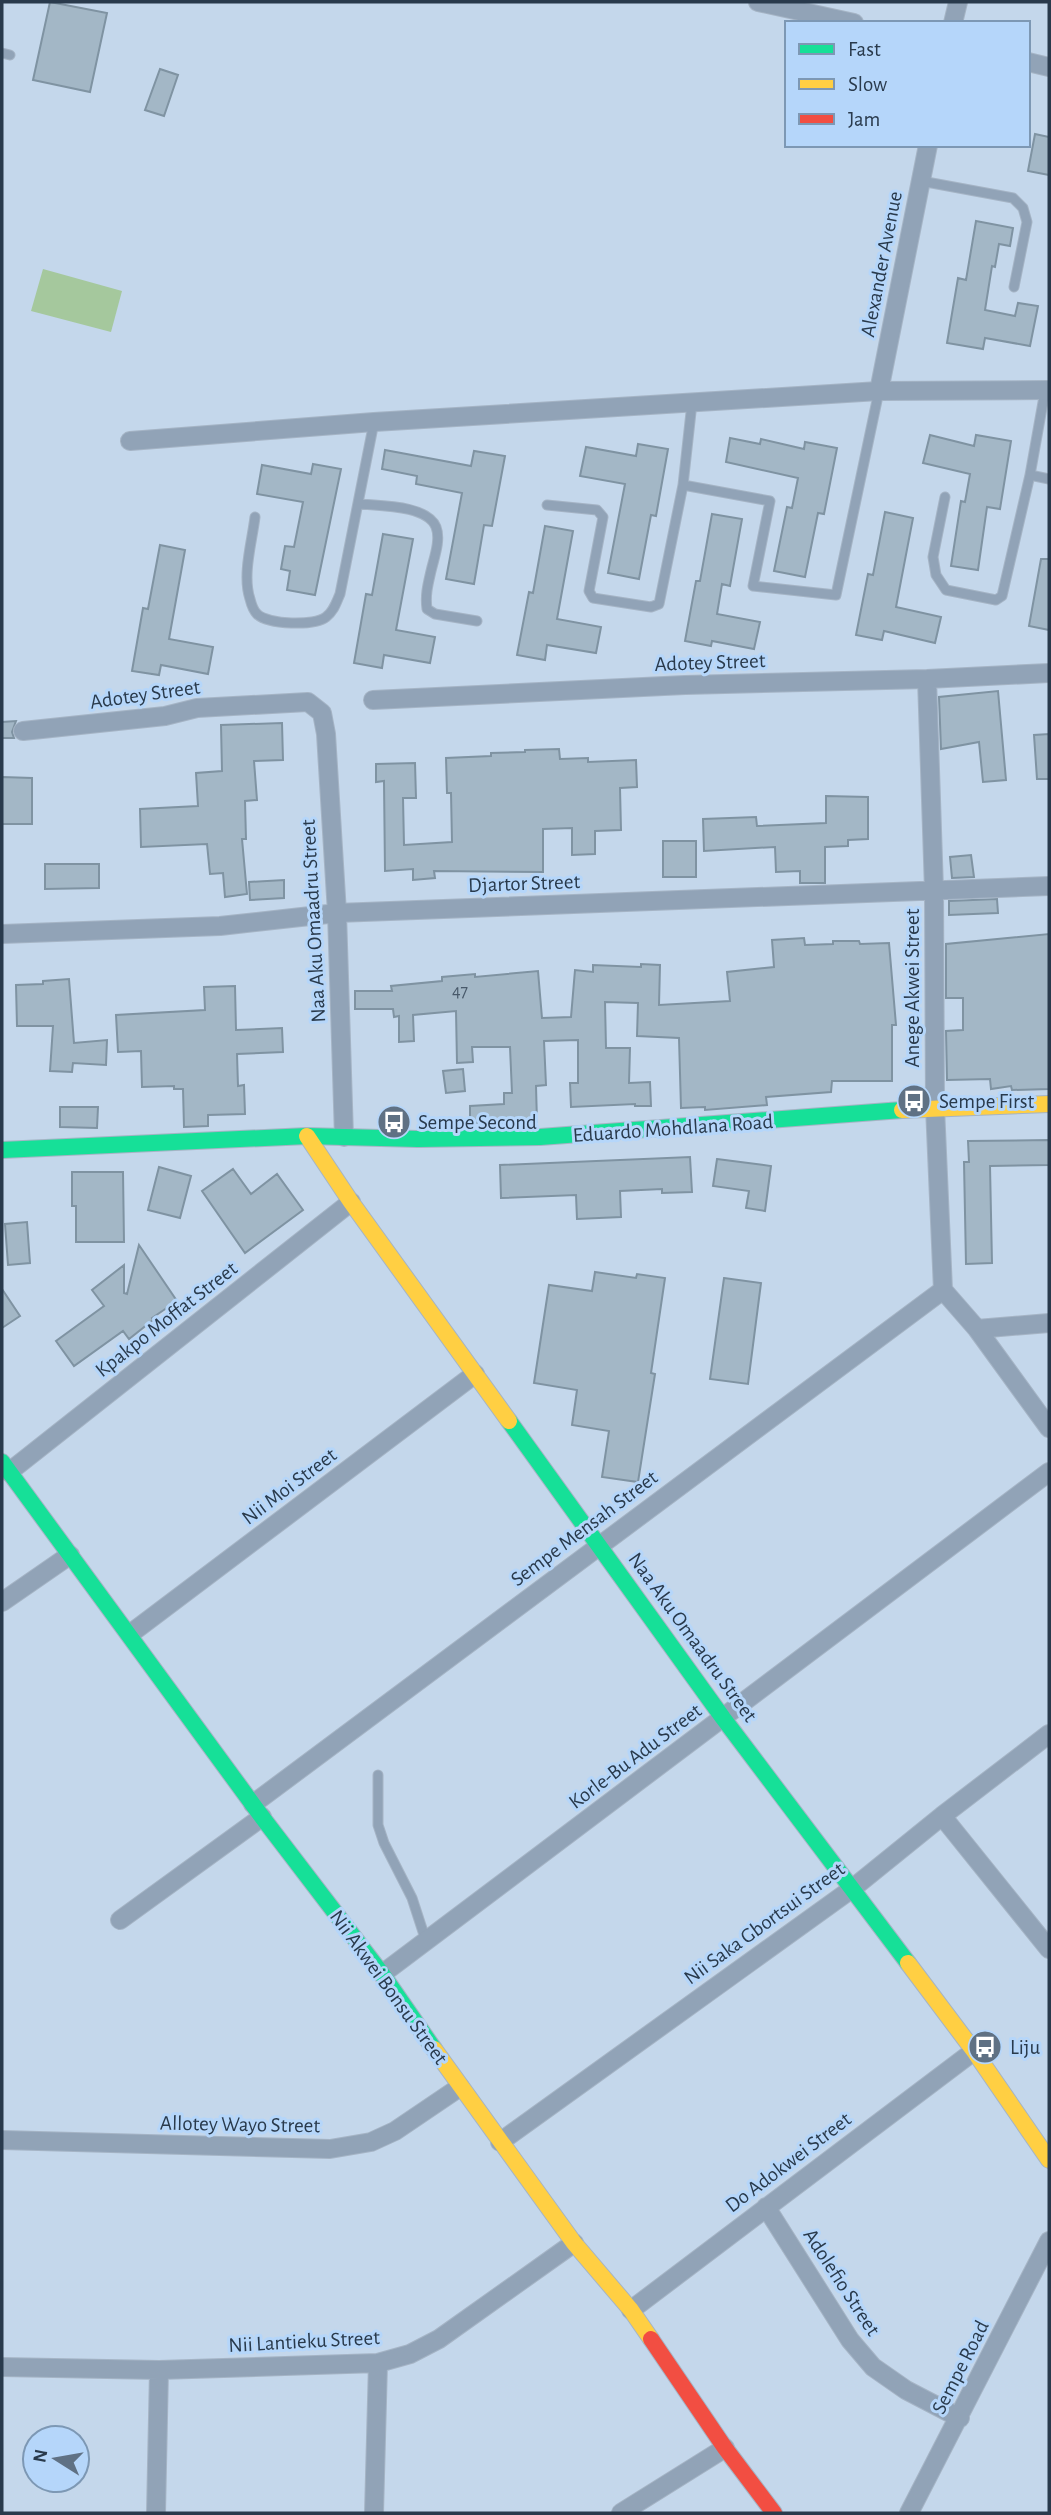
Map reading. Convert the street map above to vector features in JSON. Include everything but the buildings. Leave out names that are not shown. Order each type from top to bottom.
[{"type":"street","points":[[758,2],[846,21]]},
{"type":"street","points":[[953,21],[958,2]]},
{"type":"street","points":[[1030,62],[1049,66]]},
{"type":"street","name":"Alexander Avenue","points":[[878,391],[928,147]]},
{"type":"street","points":[[130,441],[374,422],[878,391],[1047,390]]},
{"type":"street","name":"Adotey Street","points":[[373,700],[685,685],[1049,673]]},
{"type":"street","name":"Anege Akwei Street","points":[[927,679],[934,890],[935,1108],[943,1290]]},
{"type":"street","name":"Adotey Street","points":[[23,731],[165,716],[197,708],[308,702],[316,706]]},
{"type":"street","name":"Naa Aku Omaadru Street","points":[[316,706],[322,713],[326,734],[337,914],[344,1137]]},
{"type":"street","name":"Djartor Street","points":[[2,934],[220,926],[337,914],[1049,886]]},
{"type":"street","name":"Eduardo Mohdlana Road","points":[[2,1150],[307,1136],[418,1139],[540,1137],[935,1108],[1049,1104]]},
{"type":"street","name":"Naa Aku Omaadru Street","points":[[307,1136],[351,1202],[723,1718],[974,2051],[1049,2160]]},
{"type":"street","name":"Kpakpo Moffat Street","points":[[6,1467],[351,1202]]},
{"type":"street","points":[[943,1290],[977,1329],[1049,1428]]},
{"type":"street","name":"Sempe Mensah Street","points":[[120,1920],[598,1545],[943,1290]]},
{"type":"street","points":[[977,1329],[1049,1323]]},
{"type":"street","name":"Nii Moi Street","points":[[130,1634],[475,1374]]},
{"type":"street","name":"Nii Akwei Bonsu Street","points":[[6,1467],[257,1810],[382,1974],[460,2087],[574,2243],[631,2310],[725,2448],[774,2513]]},
{"type":"street","name":"Korle-Bu Adu Street","points":[[382,1974],[1049,1472]]},
{"type":"street","points":[[2,1602],[70,1555]]},
{"type":"street","name":"Nii Saka Gbortsui Street","points":[[500,2142],[853,1888],[1049,1734]]},
{"type":"street","points":[[942,1816],[1049,1948]]},
{"type":"street","name":"Do Adokwei Street","points":[[631,2310],[974,2051]]},
{"type":"street","name":"Allotey Wayo Street","points":[[2,2140],[330,2149],[371,2142],[395,2131],[460,2087]]},
{"type":"street","name":"Adolefio Street","points":[[766,2207],[850,2340],[873,2367],[906,2390],[960,2418]]},
{"type":"street","name":"Sempe Road","points":[[909,2513],[1049,2241]]},
{"type":"street","name":"Nii Lantieku Street","points":[[2,2367],[159,2370],[377,2363],[410,2354],[439,2339],[574,2243]]},
{"type":"street","points":[[374,2513],[377,2363]]},
{"type":"street","points":[[156,2513],[159,2370]]},
{"type":"street","points":[[621,2513],[725,2448]]},
{"type":"lane","points":[[921,181],[1013,198],[1023,208],[1027,222],[1014,287]]},
{"type":"lane","points":[[945,497],[933,557],[936,575],[946,590],[996,600],[1002,596],[1047,390]]},
{"type":"lane","points":[[683,485],[770,501],[753,586],[836,595],[878,391]]},
{"type":"lane","points":[[547,505],[601,512],[603,517],[589,591],[593,598],[656,607],[659,604],[683,485],[692,403]]},
{"type":"lane","points":[[255,517],[248,569],[249,597],[256,613],[267,620],[324,620],[334,610],[340,594],[360,504],[374,422]]},
{"type":"lane","points":[[1030,475],[1049,479]]},
{"type":"lane","points":[[360,504],[412,510],[429,517],[437,528],[438,543],[425,597],[428,608],[435,614],[477,621]]},
{"type":"lane","points":[[378,1775],[378,1825],[384,1843],[412,1898],[426,1941]]},
{"type":"green space","points":[[43,269],[122,291],[111,332],[31,311]]},
{"type":"traffic: fast","points":[[2,1150],[307,1136],[418,1139],[540,1137],[902,1110]]},
{"type":"traffic: fast","points":[[509,1421],[723,1718],[908,1963]]},
{"type":"traffic: fast","points":[[2,1462],[262,1817],[382,1974],[434,2049]]},
{"type":"traffic: slow","points":[[902,1110],[1049,1104]]},
{"type":"traffic: slow","points":[[307,1136],[351,1202],[509,1421]]},
{"type":"traffic: slow","points":[[908,1963],[974,2051],[1049,2160]]},
{"type":"traffic: slow","points":[[434,2049],[574,2243],[631,2310],[651,2339]]},
{"type":"traffic: jam","points":[[651,2339],[725,2448],[774,2513]]},
{"type":"place","name":"Sempe First","points":[[914,1101]]},
{"type":"place","name":"Sempe Second","points":[[394,1122]]},
{"type":"place","name":"Liju","points":[[985,2047]]}]
